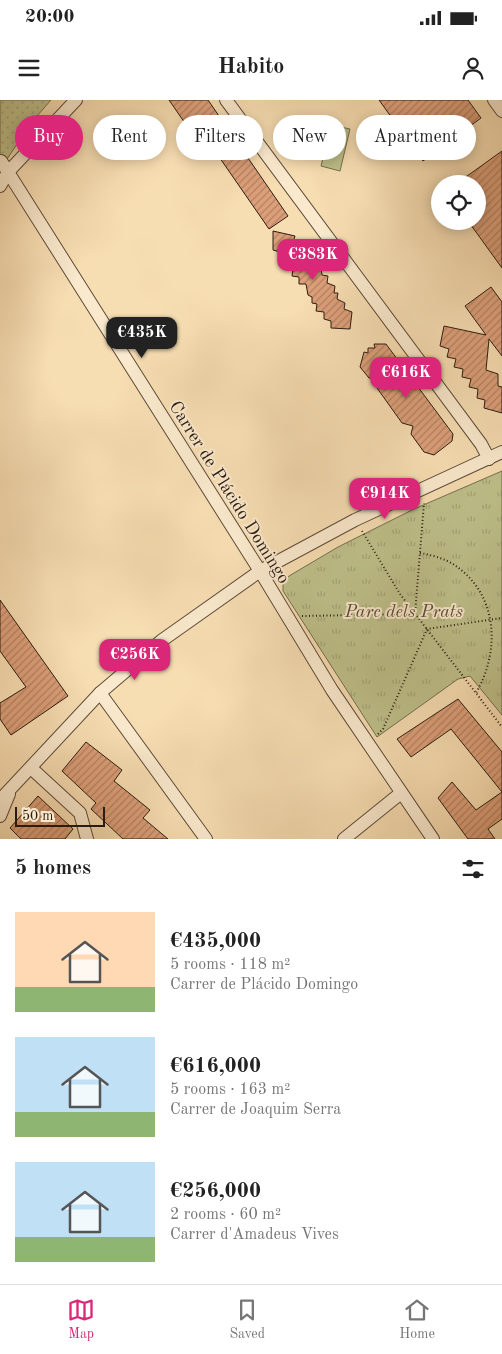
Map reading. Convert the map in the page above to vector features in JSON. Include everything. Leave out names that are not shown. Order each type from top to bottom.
[{"type":"street","points":[[0,186],[4,166],[76,100]]},
{"type":"street","points":[[226,100],[481,444],[489,459]]},
{"type":"street","points":[[494,100],[502,111]]},
{"type":"street","name":"Carrer de Plácido Domingo","points":[[4,166],[260,571],[332,690],[433,839]]},
{"type":"street","points":[[0,816],[5,796],[100,693],[161,641],[260,571],[362,516],[502,452]]},
{"type":"street","points":[[100,693],[206,839]]},
{"type":"street","points":[[31,768],[80,813],[87,839]]},
{"type":"street","points":[[344,839],[401,792]]},
{"type":"path","points":[[415,614],[423,501]]},
{"type":"path","points":[[362,531],[400,594],[502,727]]},
{"type":"path","points":[[420,553],[438,557],[452,564],[466,575],[485,600],[492,632],[491,655],[482,683],[476,693]]},
{"type":"path","points":[[298,619],[303,615],[415,614]]},
{"type":"path","points":[[427,629],[502,618]]},
{"type":"path","points":[[374,738],[383,729],[427,629]]},
{"type":"green space","points":[[0,100],[51,100],[38,115],[15,115],[15,147],[0,170]]},
{"type":"green space","points":[[346,128],[350,129],[346,146]]},
{"type":"green space","points":[[322,160],[343,160],[340,171],[321,166]]},
{"type":"green space","name":"Parc dels Prats","points":[[502,471],[502,715],[470,676],[458,679],[377,737],[283,591],[283,581],[338,547],[414,509]]},
{"type":"building","points":[[169,100],[208,100],[218,115],[179,115]]},
{"type":"building","points":[[379,100],[468,100],[481,118],[476,122],[476,115],[390,115]]},
{"type":"building","points":[[502,151],[502,268],[475,230],[486,230],[486,175],[469,175]]},
{"type":"building","points":[[221,160],[249,160],[288,216],[269,229]]},
{"type":"building","points":[[273,231],[295,236],[293,242],[303,244],[301,250],[309,252],[308,255],[315,260],[315,265],[321,268],[322,275],[328,276],[327,283],[335,286],[334,293],[338,293],[337,299],[345,303],[344,309],[352,312],[350,329],[331,328],[331,321],[324,319],[324,312],[316,311],[317,304],[312,303],[312,297],[308,295],[306,284],[299,284],[299,277],[292,276],[293,268],[286,268],[288,260],[280,260],[280,252],[273,250]]},
{"type":"building","points":[[491,287],[502,302],[502,356],[489,339],[486,370],[498,374],[498,386],[502,387],[502,413],[484,408],[485,400],[477,398],[478,389],[469,387],[471,379],[462,377],[463,369],[454,367],[456,359],[447,357],[449,349],[440,346],[444,326],[486,335],[465,306]]},
{"type":"building","points":[[374,344],[386,344],[453,434],[452,441],[434,455],[424,452],[411,434],[413,426],[402,423],[377,388],[380,380],[369,378],[360,367],[364,352],[368,353],[368,348],[375,348]]},
{"type":"building","points":[[0,600],[68,696],[11,735],[0,719],[0,703],[26,687],[0,651]]},
{"type":"building","points":[[458,699],[502,752],[502,792],[451,729],[411,757],[397,739]]},
{"type":"building","points":[[86,742],[122,770],[114,781],[150,810],[143,818],[168,839],[123,839],[91,809],[96,803],[62,771]]},
{"type":"building","points":[[452,782],[476,810],[502,792],[502,819],[488,829],[495,839],[468,839],[438,798]]},
{"type":"building","points":[[38,796],[73,829],[65,839],[21,839],[10,828]]}]
